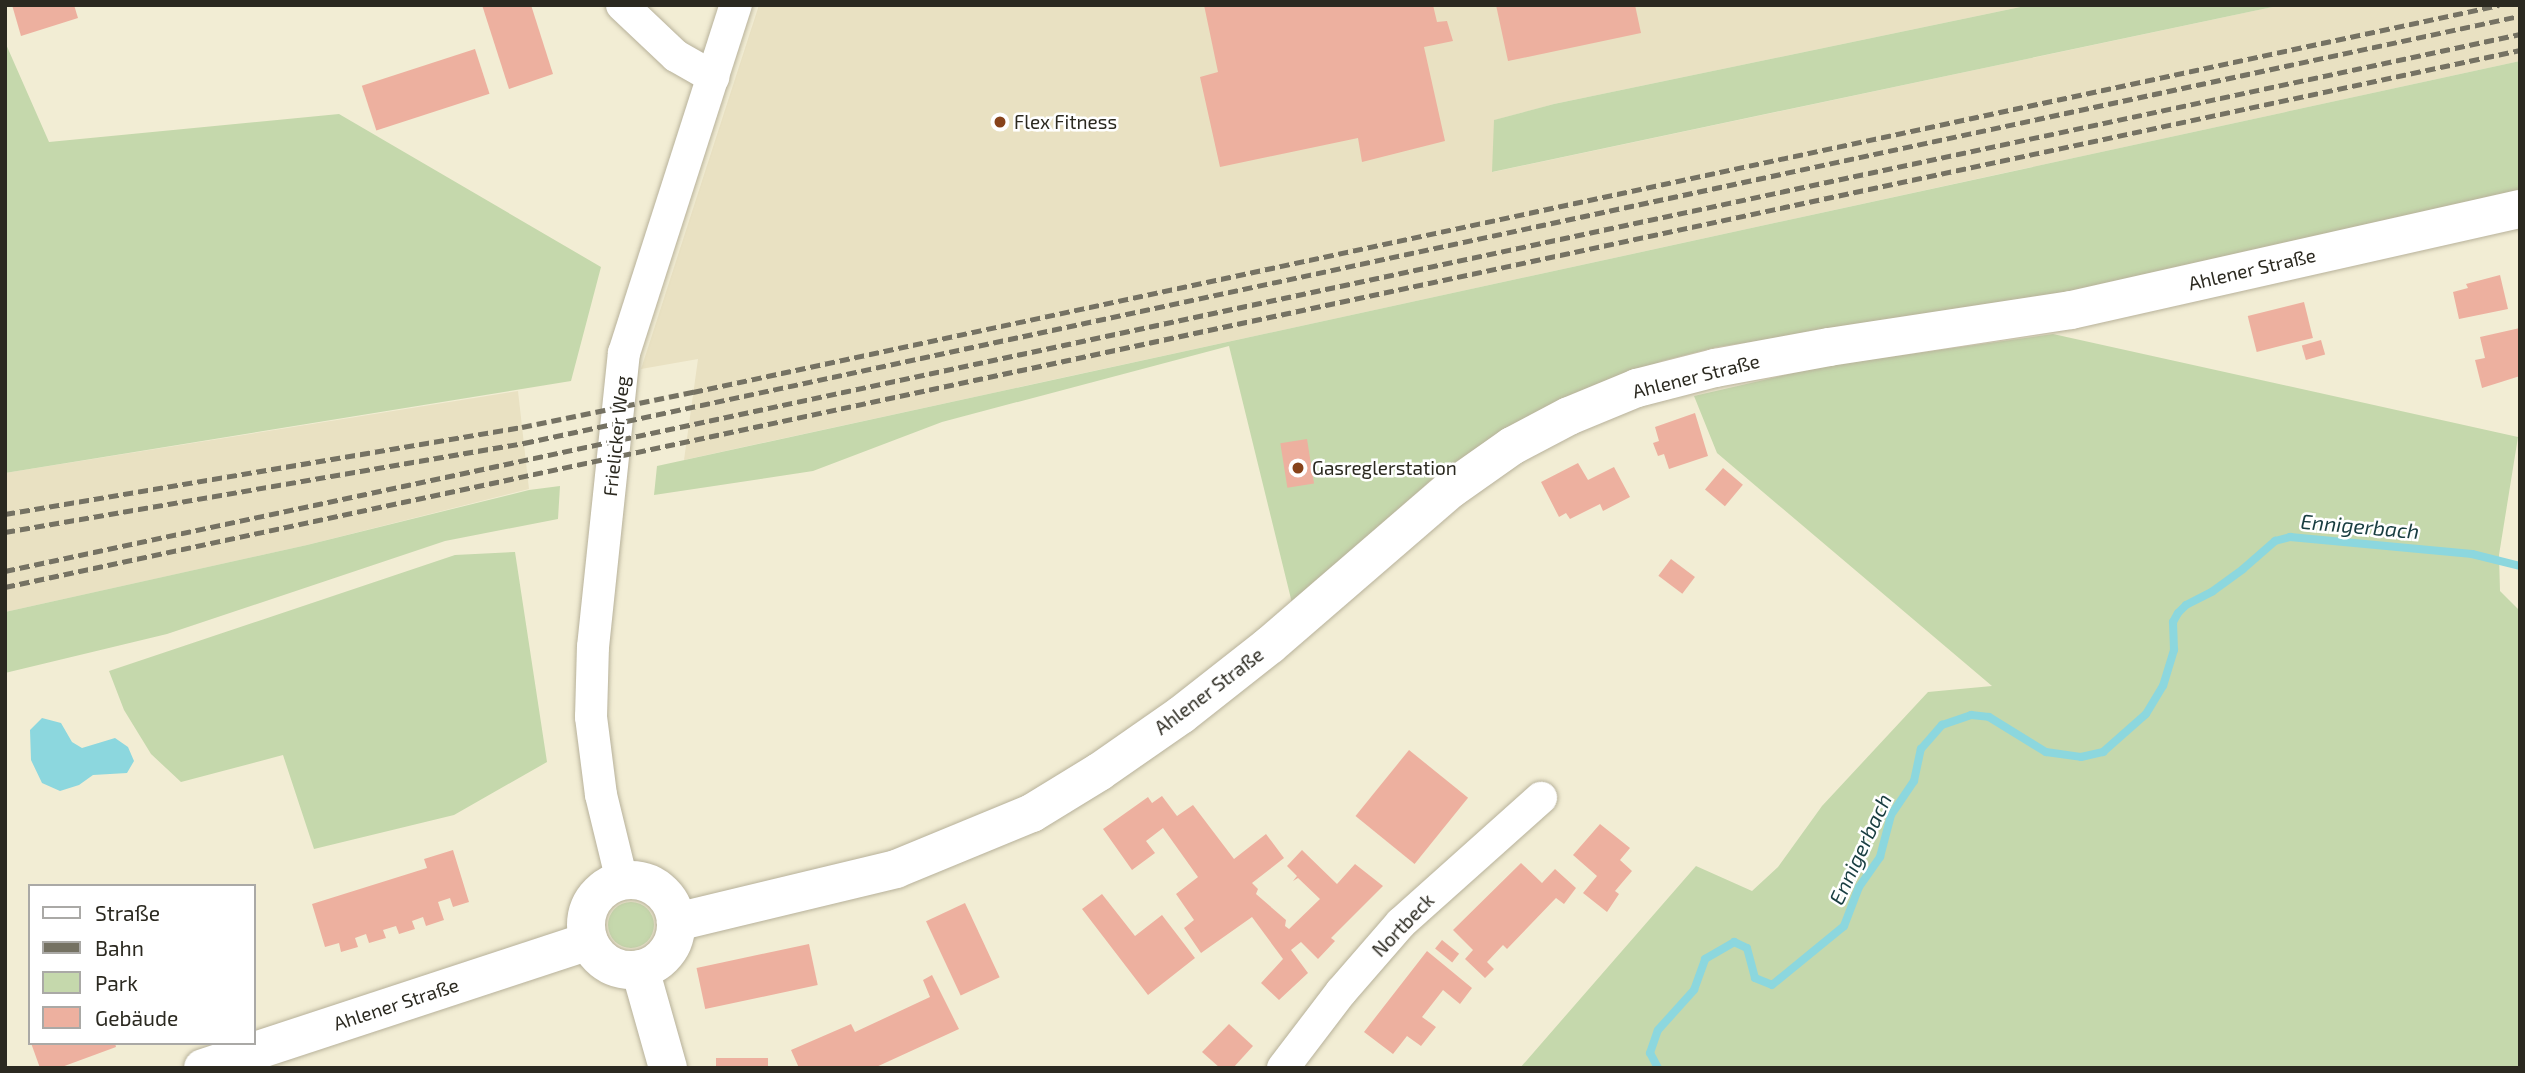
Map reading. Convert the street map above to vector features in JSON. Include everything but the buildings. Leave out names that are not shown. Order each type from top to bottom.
[{"type":"main road","name":"Ahlener Straße","points":[[676,922],[896,869],[1032,813],[1100,772],[1181,715],[1270,645],[1451,489],[1512,446],[1569,416],[1637,388],[1715,368],[1816,349],[2071,310],[2520,209]]},
{"type":"main road","points":[[622,881],[647,883],[658,890],[667,898],[676,922],[675,935],[663,957],[640,969],[615,967],[595,952],[589,941],[587,915],[591,903],[599,893],[622,881]]},
{"type":"main road","name":"Ahlener Straße","points":[[203,1068],[589,941]]},
{"type":"main road","points":[[640,969],[668,1068]]},
{"type":"street","points":[[622,5],[676,56],[713,77]]},
{"type":"street","name":"Frielicker Weg","points":[[622,881],[601,795],[591,717],[593,647],[624,353],[736,5]]},
{"type":"street","name":"Nortbeck","points":[[1283,1068],[1341,992],[1401,923],[1541,798]]},
{"type":"shaded area","points":[[759,5],[2030,5],[1554,104],[1495,120],[1493,172],[2282,5],[2520,5],[2520,61],[684,460],[698,359],[641,369]]},
{"type":"shaded area","points":[[518,391],[529,489],[307,545],[5,612],[5,473]]},
{"type":"green space","points":[[2030,5],[2282,5],[1492,172],[1494,120],[1554,104]]},
{"type":"green space","points":[[5,42],[49,142],[339,114],[601,267],[571,381],[5,473]]},
{"type":"green space","points":[[2520,61],[2520,190],[2073,293],[1717,347],[1662,361],[1538,411],[1491,438],[1437,475],[1292,603],[1229,346],[942,422],[813,471],[654,495],[657,466]]},
{"type":"green space","points":[[2053,334],[2518,437],[2499,555],[2500,591],[2520,611],[2520,1068],[1520,1068],[1696,866],[1752,891],[1778,867],[1822,806],[1928,692],[1992,686],[1717,453],[1694,396],[1824,366]]},
{"type":"green space","points":[[560,486],[558,519],[445,541],[167,634],[5,673],[5,612],[307,545],[529,490]]},
{"type":"green space","points":[[515,552],[547,762],[454,815],[314,849],[283,755],[181,782],[151,754],[124,710],[109,671],[455,555]]},
{"type":"green space","points":[[631,902],[647,909],[654,925],[647,941],[631,948],[615,941],[608,925],[615,909]]},
{"type":"water","points":[[42,718],[61,723],[72,742],[82,748],[115,738],[128,747],[134,761],[127,773],[93,775],[79,785],[60,791],[42,783],[31,760],[30,730]]},
{"type":"waterway","name":"Ennigerbach","points":[[1658,1068],[1650,1053],[1658,1030],[1694,990],[1705,959],[1734,942],[1747,948],[1755,978],[1772,985],[1844,926],[1859,887],[1880,857],[1891,815],[1914,781],[1921,749],[1942,725],[1971,715],[1989,717],[2046,752],[2081,757],[2103,752],[2146,714],[2163,686],[2174,650],[2173,622],[2178,613],[2186,605],[2213,591],[2243,569],[2275,541],[2290,537],[2472,554],[2520,566]]},
{"type":"railway","points":[[5,514],[522,427],[2499,5]]},
{"type":"railway","points":[[5,532],[524,443],[2520,16]]},
{"type":"railway","points":[[5,571],[2520,34]]},
{"type":"railway","points":[[5,587],[2520,50]]},
{"type":"place","name":"Flex Fitness","points":[[1000,122]]},
{"type":"place","name":"Gasreglerstation","points":[[1298,468]]}]
